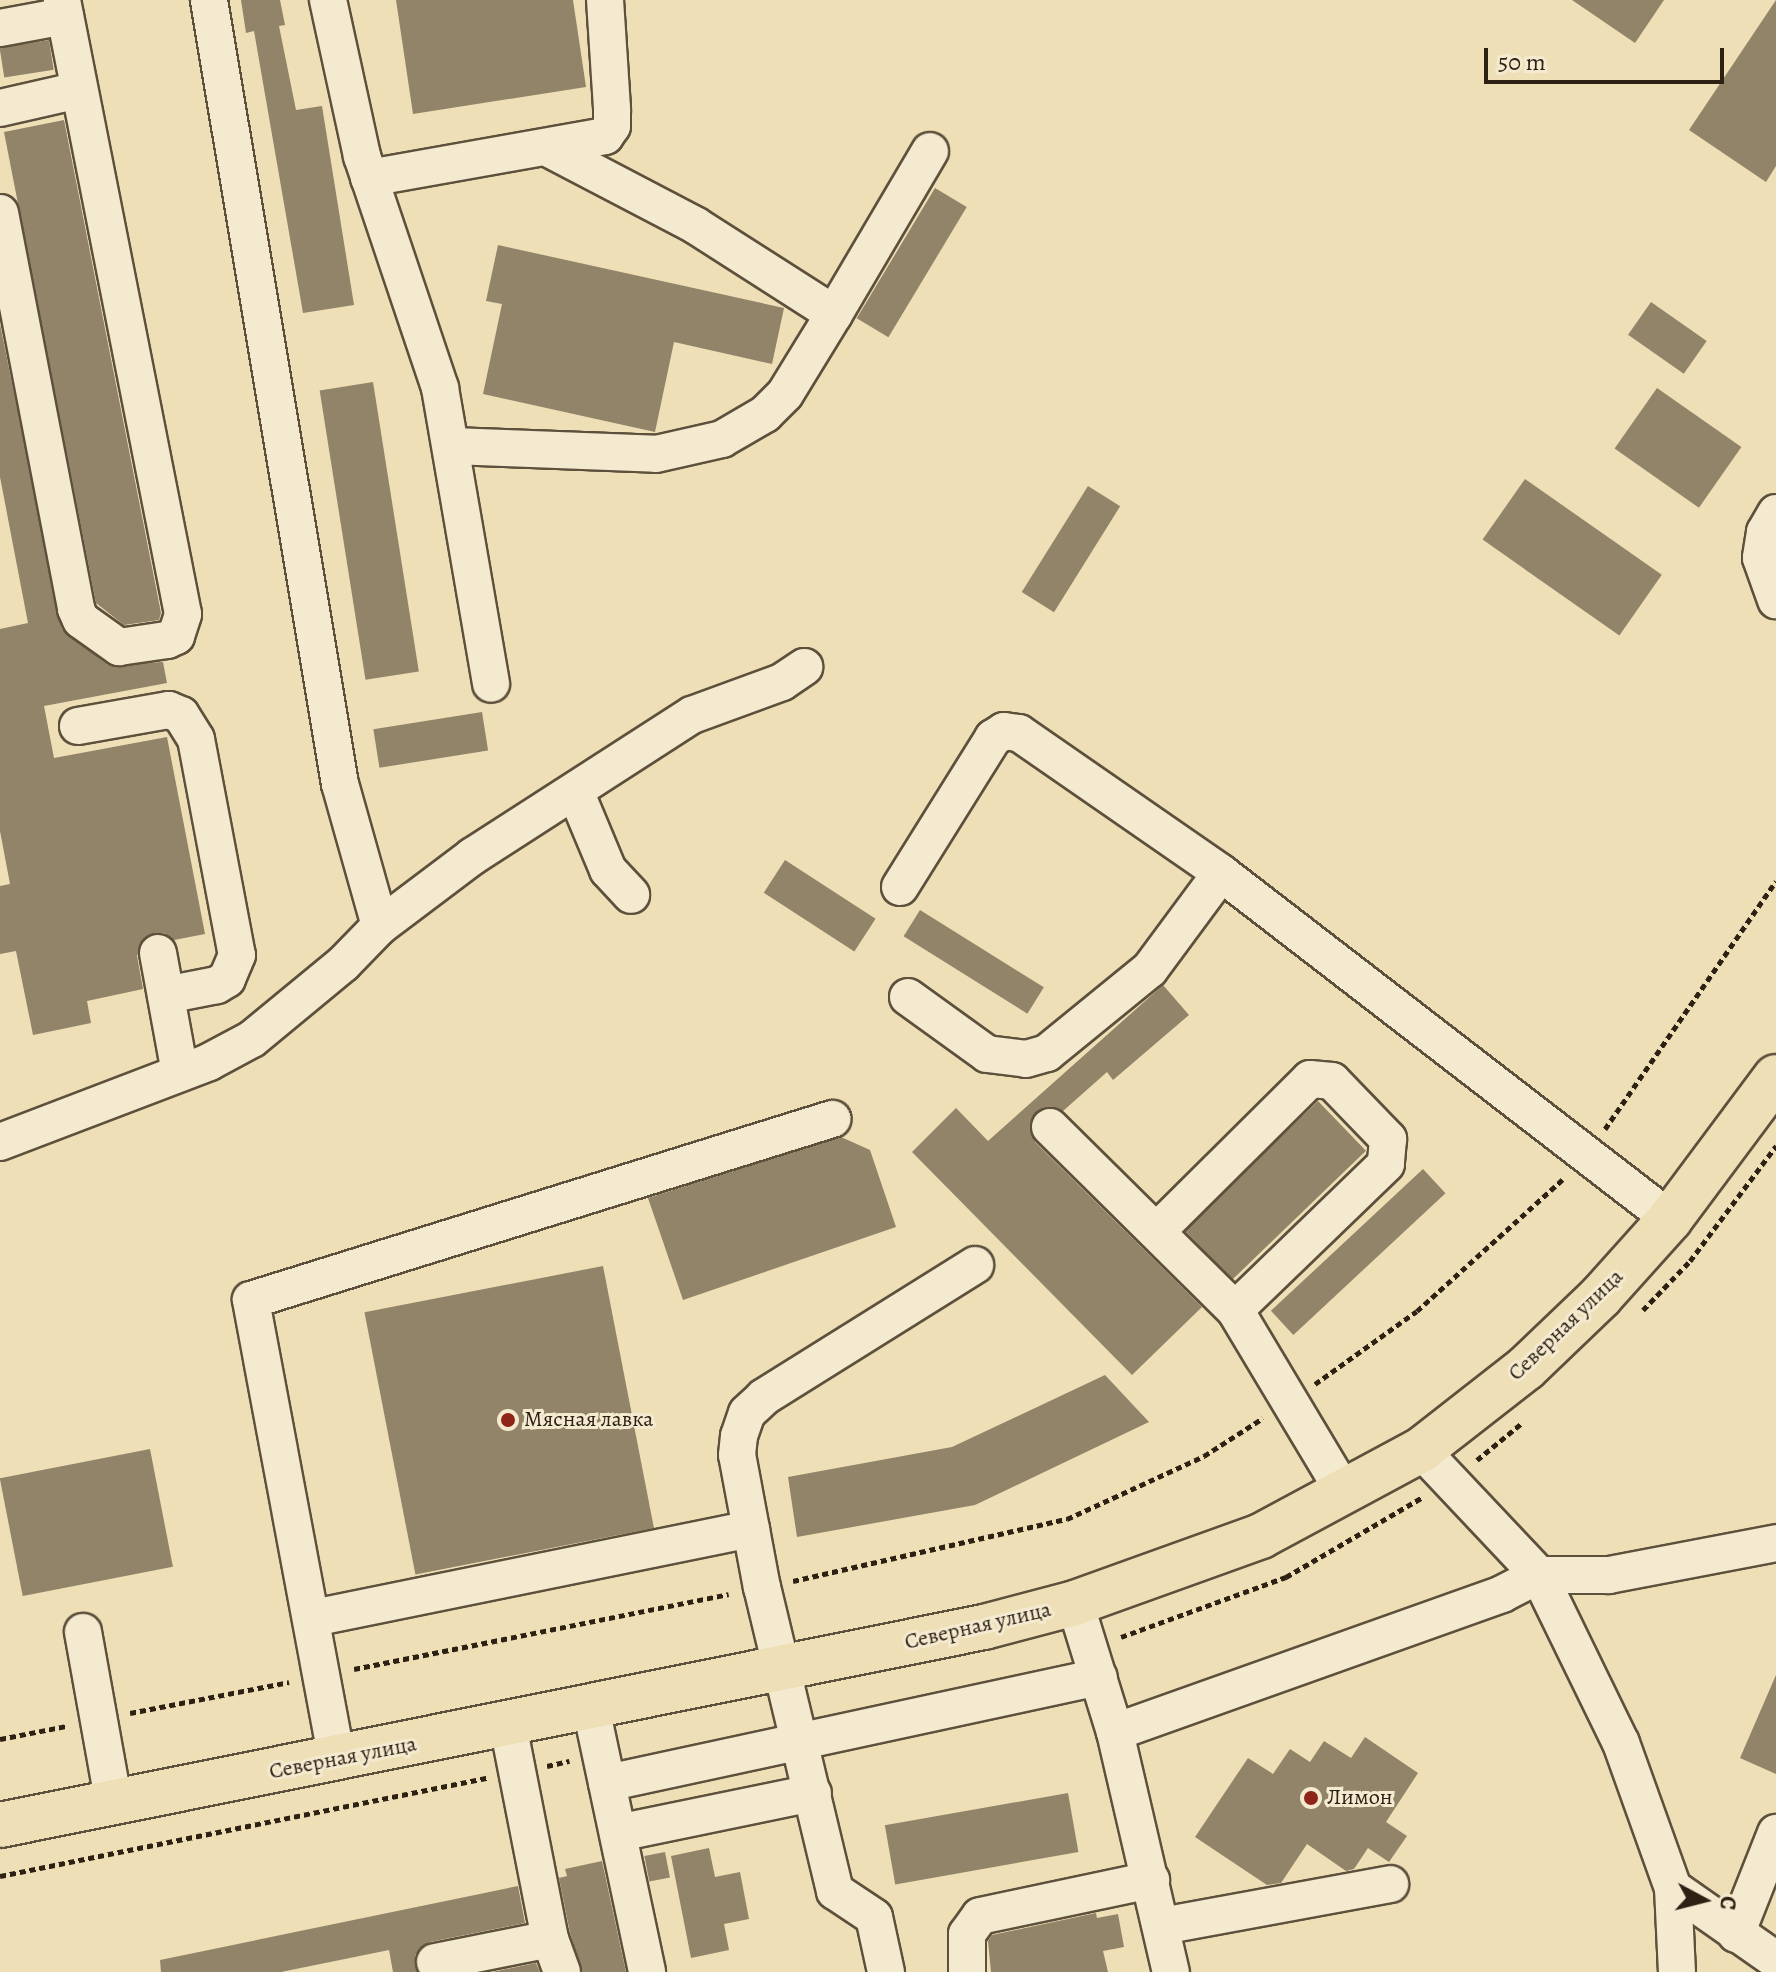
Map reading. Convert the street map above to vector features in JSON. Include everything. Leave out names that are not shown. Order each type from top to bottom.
[{"type":"main road","name":"Северная улица","points":[[0,1825],[782,1669],[1075,1603],[1217,1554],[1345,1494],[1421,1450],[1526,1368],[1601,1296],[1670,1219],[1776,1077]]},
{"type":"lane","points":[[209,0],[340,784],[380,926]]},
{"type":"lane","points":[[328,0],[350,114],[427,345],[452,446],[491,684]]},
{"type":"lane","points":[[369,178],[589,141],[612,126],[605,0]]},
{"type":"lane","points":[[0,28],[64,8],[183,614],[176,636],[167,640],[119,647],[81,620],[76,609],[0,213]]},
{"type":"lane","points":[[0,108],[79,90]]},
{"type":"lane","points":[[548,148],[683,218],[834,314]]},
{"type":"lane","points":[[452,446],[656,454],[722,439],[765,414],[785,394],[930,151]]},
{"type":"lane","points":[[1776,513],[1765,532],[1761,558],[1776,600]]},
{"type":"lane","points":[[0,1142],[219,1057],[278,1020],[380,926],[473,856],[692,715],[782,682],[804,667]]},
{"type":"lane","points":[[78,726],[169,710],[181,715],[196,739],[237,955],[227,979],[217,985],[166,995]]},
{"type":"lane","points":[[900,887],[993,738],[1004,731],[1019,733],[1221,873],[1670,1219]]},
{"type":"lane","points":[[575,791],[608,870],[631,895]]},
{"type":"lane","points":[[908,997],[987,1054],[1026,1059],[1047,1053],[1150,969],[1221,873]]},
{"type":"lane","points":[[158,953],[180,1073]]},
{"type":"lane","points":[[1158,1230],[1310,1079],[1332,1081],[1388,1139],[1386,1164],[1235,1310]]},
{"type":"lane","points":[[337,1760],[313,1618],[251,1300],[832,1119]]},
{"type":"lane","points":[[1050,1127],[1158,1230],[1235,1310],[1345,1494]]},
{"type":"lane","points":[[886,1972],[874,1917],[835,1891],[762,1588],[737,1455],[747,1413],[764,1397],[975,1265]]},
{"type":"lane","points":[[1421,1450],[1539,1575],[1608,1714],[1673,1888],[1677,1972]]},
{"type":"lane","points":[[313,1618],[751,1529]]},
{"type":"lane","points":[[1115,1732],[1502,1594],[1539,1575],[1609,1575],[1776,1543]]},
{"type":"lane","points":[[1075,1603],[1115,1732],[1171,1972]]},
{"type":"lane","points":[[83,1632],[114,1804]]},
{"type":"lane","points":[[607,1783],[1099,1677]]},
{"type":"lane","points":[[591,1708],[647,1972]]},
{"type":"lane","points":[[508,1725],[550,1939],[562,1972]]},
{"type":"lane","points":[[618,1833],[813,1793]]},
{"type":"lane","points":[[1736,1934],[1776,1833]]},
{"type":"lane","points":[[967,1972],[967,1934],[980,1916],[1151,1880]]},
{"type":"lane","points":[[1162,1926],[1390,1884]]},
{"type":"lane","points":[[1673,1888],[1776,1960]]},
{"type":"lane","points":[[457,1963],[550,1939]]},
{"type":"path","points":[[0,1739],[762,1588],[1067,1519],[1204,1456],[1417,1311],[1493,1247],[1586,1156],[1776,881]]},
{"type":"building","points":[[241,0],[280,0],[285,25],[279,26],[296,110],[322,106],[354,305],[303,313],[254,31],[246,33]]},
{"type":"building","points":[[396,0],[573,0],[586,87],[413,114]]},
{"type":"building","points":[[1572,0],[1664,0],[1635,43]]},
{"type":"building","points":[[1776,0],[1776,166],[1766,182],[1689,130]]},
{"type":"building","points":[[49,40],[54,70],[4,77],[0,48]]},
{"type":"building","points":[[64,120],[161,613],[159,620],[124,625],[96,603],[4,132]]},
{"type":"building","points":[[935,188],[967,207],[888,337],[857,318]]},
{"type":"building","points":[[498,245],[784,308],[772,364],[674,342],[655,432],[483,394],[502,304],[486,301]]},
{"type":"building","points":[[1651,302],[1707,341],[1684,374],[1628,335]]},
{"type":"building","points":[[0,324],[62,629],[108,665],[163,662],[167,683],[44,706],[54,758],[167,737],[205,934],[174,940],[164,933],[145,937],[137,956],[143,989],[87,1001],[91,1023],[33,1035],[16,951],[0,954],[0,886],[10,884],[0,831],[0,629],[28,623],[0,477]]},
{"type":"building","points":[[373,382],[419,671],[366,680],[320,390]]},
{"type":"building","points":[[1657,388],[1741,447],[1699,508],[1615,449]]},
{"type":"building","points":[[1525,479],[1662,575],[1619,635],[1483,540]]},
{"type":"building","points":[[1088,486],[1120,506],[1054,612],[1022,592]]},
{"type":"building","points":[[482,712],[488,751],[379,768],[373,729]]},
{"type":"building","points":[[785,860],[876,919],[854,952],[764,893]]},
{"type":"building","points":[[920,910],[1044,987],[1027,1014],[904,936]]},
{"type":"building","points":[[1163,985],[1189,1015],[1113,1080],[1107,1072],[1063,1111],[1044,1107],[1030,1122],[1035,1142],[1202,1307],[1132,1375],[912,1152],[956,1108],[988,1141]]},
{"type":"building","points":[[1318,1101],[1366,1151],[1232,1280],[1184,1230]]},
{"type":"building","points":[[841,1137],[870,1150],[896,1227],[683,1300],[648,1198]]},
{"type":"building","points":[[1423,1169],[1446,1193],[1293,1335],[1271,1311]]},
{"type":"building","name":"Мясная лавка","points":[[603,1266],[654,1528],[415,1574],[364,1312]]},
{"type":"building","points":[[1105,1375],[1149,1422],[975,1505],[797,1537],[788,1477],[952,1447]]},
{"type":"building","points":[[150,1449],[173,1567],[23,1596],[0,1478]]},
{"type":"building","points":[[1776,1675],[1776,1774],[1740,1758]]},
{"type":"building","name":"Лимон","points":[[1365,1737],[1418,1773],[1386,1822],[1407,1836],[1389,1862],[1368,1848],[1354,1869],[1346,1871],[1307,1844],[1281,1883],[1267,1885],[1195,1837],[1248,1758],[1273,1774],[1290,1749],[1310,1762],[1324,1741],[1351,1758]]},
{"type":"building","points":[[1068,1793],[1078,1852],[895,1884],[885,1825]]},
{"type":"building","points":[[709,1848],[715,1877],[740,1872],[749,1919],[724,1924],[729,1950],[691,1958],[671,1856]]},
{"type":"building","points":[[665,1852],[670,1878],[649,1882],[644,1856]]},
{"type":"building","points":[[602,1861],[626,1972],[582,1972],[570,1933],[559,1878],[567,1876],[565,1869]]},
{"type":"building","points":[[518,1886],[525,1923],[430,1942],[415,1955],[417,1972],[393,1972],[389,1950],[281,1972],[161,1972],[160,1960]]},
{"type":"building","points":[[1096,1913],[1097,1918],[1118,1914],[1124,1947],[1103,1951],[1108,1972],[991,1972],[988,1941],[992,1935]]},
{"type":"building","points":[[536,1963],[540,1972],[492,1972]]},
{"type":"place","name":"Мясная лавка","points":[[508,1420]]},
{"type":"place","name":"Лимон","points":[[1311,1798]]}]
